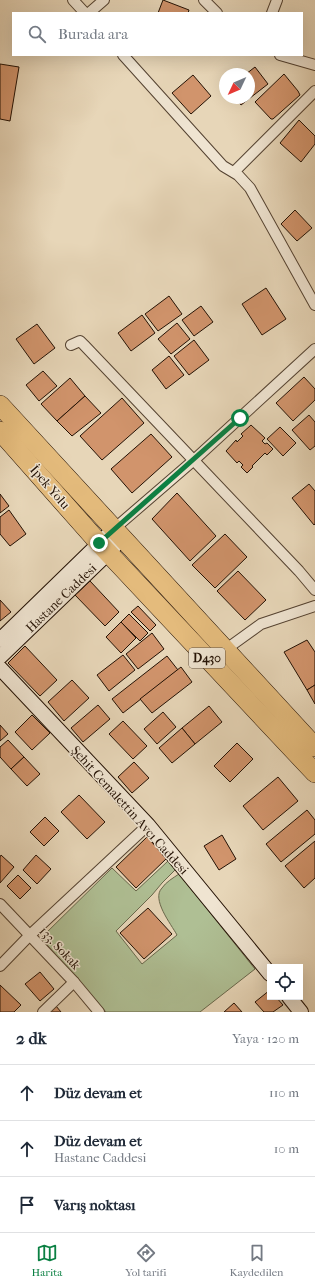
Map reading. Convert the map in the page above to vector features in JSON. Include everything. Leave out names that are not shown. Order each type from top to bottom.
[{"type":"highway","name":"D430","points":[[0,405],[315,747]]},
{"type":"highway","name":"İpek Yolu","points":[[0,431],[104,548]]},
{"type":"highway","name":"D430","points":[[104,548],[315,773]]},
{"type":"street","points":[[73,0],[84,12]]},
{"type":"street","points":[[89,12],[104,0]]},
{"type":"street","points":[[204,0],[216,12]]},
{"type":"street","points":[[272,12],[277,0]]},
{"type":"street","points":[[124,56],[223,166],[238,175],[250,188],[315,305]]},
{"type":"street","points":[[284,56],[315,64]]},
{"type":"street","points":[[234,172],[315,91]]},
{"type":"street","points":[[71,345],[80,341],[299,571],[315,590]]},
{"type":"street","points":[[118,534],[194,460],[315,350]]},
{"type":"street","name":"Hastane Caddesi","points":[[0,657],[118,534]]},
{"type":"street","name":"Hastane Caddesi","points":[[0,640],[104,548]]},
{"type":"street","points":[[225,650],[261,624],[315,606]]},
{"type":"street","name":"Şehit Cemalettin Avcı Caddesi","points":[[0,668],[148,825],[267,970]]},
{"type":"street","points":[[0,966],[30,935],[148,825]]},
{"type":"street","name":"133. Sokak","points":[[0,904],[74,982],[99,1012]]},
{"type":"street","points":[[43,1012],[74,982]]},
{"type":"street","points":[[291,1000],[301,1012]]},
{"type":"green space","points":[[168,861],[176,869],[116,931],[142,964],[177,935],[160,905],[159,893],[170,880],[179,874],[255,969],[200,1012],[106,1012],[41,938],[112,868],[136,891]]},
{"type":"building","points":[[163,0],[189,10],[188,12],[158,12]]},
{"type":"building","points":[[0,64],[19,67],[10,121],[0,119]]},
{"type":"building","points":[[255,67],[268,84],[255,94],[255,68],[254,68]]},
{"type":"building","points":[[284,74],[300,95],[273,119],[271,119],[255,102]]},
{"type":"building","points":[[193,75],[211,96],[191,114],[172,93]]},
{"type":"building","points":[[299,120],[315,136],[315,144],[301,162],[280,143]]},
{"type":"building","points":[[295,210],[312,228],[297,241],[281,224]]},
{"type":"building","points":[[266,288],[286,319],[262,335],[242,304]]},
{"type":"building","points":[[169,296],[182,314],[158,331],[145,314]]},
{"type":"building","points":[[201,306],[213,322],[194,336],[182,320]]},
{"type":"building","points":[[142,315],[155,333],[131,351],[118,333]]},
{"type":"building","points":[[177,323],[190,339],[171,354],[158,339]]},
{"type":"building","points":[[37,324],[55,348],[34,364],[16,339]]},
{"type":"building","points":[[194,340],[209,360],[189,375],[174,356]]},
{"type":"building","points":[[169,356],[184,375],[166,389],[152,370]]},
{"type":"building","points":[[43,371],[57,386],[39,401],[26,385]]},
{"type":"building","points":[[304,377],[315,389],[315,400],[293,421],[276,403]]},
{"type":"building","points":[[70,378],[85,396],[57,421],[41,404]]},
{"type":"building","points":[[85,396],[101,413],[72,436],[57,421]]},
{"type":"building","points":[[122,398],[144,423],[102,460],[80,436]]},
{"type":"building","points":[[309,415],[315,422],[315,446],[310,450],[292,430]]},
{"type":"building","points":[[251,425],[265,438],[262,441],[265,444],[267,443],[273,449],[267,455],[265,453],[247,473],[241,467],[243,465],[239,461],[237,463],[226,451],[236,440],[237,442],[243,436],[241,434]]},
{"type":"building","points":[[280,427],[296,443],[283,456],[267,439]]},
{"type":"building","points":[[151,434],[172,457],[132,493],[111,469]]},
{"type":"building","points":[[309,484],[315,491],[314,525],[292,498]]},
{"type":"building","points":[[177,493],[216,536],[190,561],[152,519]]},
{"type":"building","points":[[0,494],[9,506],[0,513]]},
{"type":"building","points":[[9,510],[26,534],[10,546],[0,534],[0,517]]},
{"type":"building","points":[[225,534],[247,557],[215,588],[192,565]]},
{"type":"building","points":[[238,571],[266,600],[245,620],[217,591]]},
{"type":"building","points":[[90,581],[119,612],[105,626],[75,595]]},
{"type":"building","points":[[0,600],[11,612],[0,621]]},
{"type":"building","points":[[138,606],[156,625],[150,631],[131,612]]},
{"type":"building","points":[[129,614],[148,633],[140,641],[121,622]]},
{"type":"building","points":[[121,622],[136,638],[121,653],[106,637]]},
{"type":"building","points":[[152,633],[164,649],[138,669],[126,654]]},
{"type":"building","points":[[307,640],[315,652],[315,685],[307,690],[284,652]]},
{"type":"building","points":[[25,646],[57,680],[40,696],[8,663]]},
{"type":"building","points":[[123,655],[135,670],[109,691],[97,675]]},
{"type":"building","points":[[167,656],[178,670],[123,713],[112,699]]},
{"type":"building","points":[[181,667],[192,682],[152,713],[140,699]]},
{"type":"building","points":[[72,680],[89,698],[64,721],[48,702]]},
{"type":"building","points":[[315,685],[315,704],[307,690]]},
{"type":"building","points":[[98,705],[110,719],[83,742],[71,728]]},
{"type":"building","points":[[209,706],[222,722],[195,744],[182,728]]},
{"type":"building","points":[[163,712],[176,727],[157,744],[144,729]]},
{"type":"building","points":[[32,715],[50,733],[32,750],[15,732]]},
{"type":"building","points":[[123,721],[147,746],[133,759],[109,734]]},
{"type":"building","points":[[0,725],[8,734],[0,741]]},
{"type":"building","points":[[182,728],[195,744],[172,763],[159,748]]},
{"type":"building","points":[[8,740],[24,757],[11,769],[0,757],[0,747]]},
{"type":"building","points":[[237,743],[253,759],[230,782],[214,766]]},
{"type":"building","points":[[24,757],[40,774],[27,786],[11,769]]},
{"type":"building","points":[[134,762],[149,778],[132,793],[118,777]]},
{"type":"building","points":[[278,777],[298,801],[263,830],[243,806]]},
{"type":"building","points":[[79,795],[105,822],[87,839],[61,812]]},
{"type":"building","points":[[307,810],[315,820],[315,834],[281,862],[266,844]]},
{"type":"building","points":[[45,817],[59,831],[44,846],[30,832]]},
{"type":"building","points":[[222,835],[236,859],[219,870],[204,846]]},
{"type":"building","points":[[147,837],[167,858],[136,888],[116,867]]},
{"type":"building","points":[[315,841],[315,878],[304,888],[285,866]]},
{"type":"building","points":[[1,855],[14,867],[0,883],[0,857]]},
{"type":"building","points":[[36,855],[51,869],[37,884],[23,870]]},
{"type":"building","points":[[18,875],[31,888],[20,899],[7,886]]},
{"type":"building","points":[[148,908],[172,934],[144,959],[120,933]]},
{"type":"building","points":[[40,972],[54,989],[40,1001],[25,984]]},
{"type":"building","points":[[0,985],[21,1005],[14,1012],[0,1012]]},
{"type":"building","points":[[267,992],[267,1000],[279,1000],[283,1005],[273,1012],[264,1012],[255,1002]]},
{"type":"building","points":[[234,1003],[242,1012],[224,1012]]},
{"type":"building","points":[[56,1006],[61,1012],[50,1012]]},
{"type":"route","points":[[99,543],[240,418]]}]
